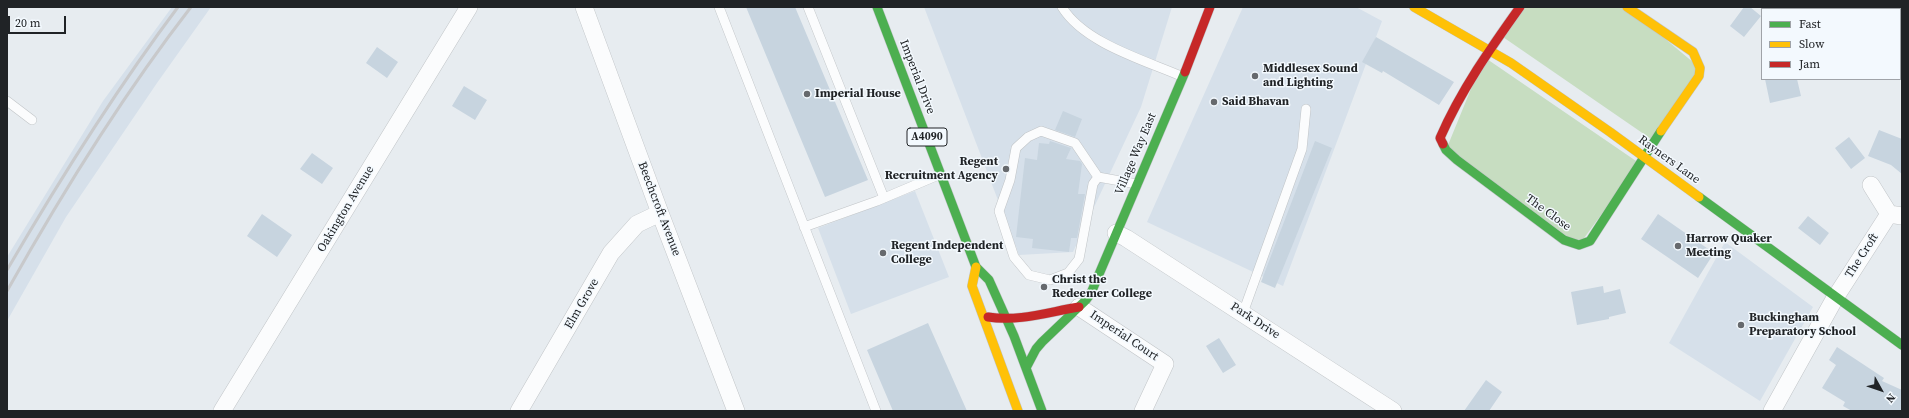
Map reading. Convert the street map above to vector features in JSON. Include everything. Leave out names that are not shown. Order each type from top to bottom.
[{"type":"street","name":"Oakington Avenue","points":[[222,411],[469,7]]},
{"type":"street","name":"Beechcroft Avenue","points":[[584,7],[660,213],[736,411]]},
{"type":"street","name":"Imperial Drive","points":[[877,7],[942,174],[976,267],[989,280],[1007,320],[1042,411]]},
{"type":"street","name":"Village Way East","points":[[1026,368],[1036,349],[1042,342],[1079,307],[1091,293],[1210,7]]},
{"type":"street","name":"Rayners Lane","points":[[1414,7],[1489,49],[1644,156],[1835,298],[1902,345]]},
{"type":"street","name":"The Close","points":[[1520,7],[1489,49],[1448,118],[1440,138],[1446,150],[1457,160],[1564,240],[1579,245],[1590,241],[1644,156],[1699,76],[1700,68],[1693,52],[1627,7]]},
{"type":"street","name":"The Croft","points":[[1772,411],[1835,298],[1896,215],[1871,185]]},
{"type":"street","name":"Elm Grove","points":[[519,411],[611,253],[637,224],[660,213]]},
{"type":"street","name":"Park Drive","points":[[1116,234],[1126,238],[1393,411]]},
{"type":"street","points":[[976,267],[972,286],[1018,411]]},
{"type":"street","points":[[984,316],[1007,320],[1027,318],[1061,309],[1079,307]]},
{"type":"street","name":"Imperial Court","points":[[1079,307],[1165,364],[1143,411]]},
{"type":"lane","points":[[719,7],[876,411]]},
{"type":"lane","points":[[808,7],[884,198]]},
{"type":"lane","points":[[1062,7],[1070,19],[1102,42],[1181,76]]},
{"type":"lane","points":[[7,101],[32,120]]},
{"type":"lane","points":[[1243,313],[1302,149],[1306,108]]},
{"type":"lane","points":[[1098,177],[1093,184],[1079,258],[1068,273],[1050,280],[1028,275],[1014,257],[999,211],[1010,180],[1016,148],[1028,138],[1041,131],[1074,143],[1098,177],[1137,184]]},
{"type":"lane","points":[[804,227],[884,198],[942,174]]},
{"type":"shaded area","points":[[172,7],[211,7],[157,83],[66,217],[7,321],[7,257],[103,101]]},
{"type":"shaded area","points":[[924,7],[1172,7],[1141,107],[1073,252],[1019,255]]},
{"type":"shaded area","points":[[1243,7],[1356,7],[1382,21],[1283,286],[1147,222]]},
{"type":"shaded area","name":"Regent Independent College","points":[[915,191],[949,277],[851,314],[818,228]]},
{"type":"shaded area","name":"Buckingham Preparatory School","points":[[1725,242],[1813,307],[1760,401],[1669,343]]},
{"type":"green space","points":[[1520,7],[1627,7],[1700,68],[1654,141],[1500,35]]},
{"type":"green space","points":[[1484,57],[1639,163],[1579,245],[1446,150]]},
{"type":"building","name":"Imperial House","points":[[746,7],[795,7],[868,180],[825,197]]},
{"type":"building","points":[[1744,7],[1750,7],[1761,16],[1744,37],[1730,26]]},
{"type":"building","points":[[1376,37],[1454,82],[1439,105],[1383,71],[1382,73],[1362,62]]},
{"type":"building","points":[[377,47],[398,62],[387,78],[366,63]]},
{"type":"building","points":[[1765,80],[1797,80],[1801,96],[1770,103]]},
{"type":"building","points":[[464,86],[487,100],[475,120],[452,106]]},
{"type":"building","points":[[1063,111],[1082,119],[1075,137],[1055,130]]},
{"type":"building","points":[[1879,130],[1902,139],[1902,174],[1891,165],[1868,156]]},
{"type":"building","points":[[1849,137],[1865,158],[1851,169],[1835,148]]},
{"type":"building","points":[[1050,141],[1071,148],[1066,159],[1080,161],[1082,164],[1078,194],[1085,194],[1077,238],[1071,238],[1069,252],[1032,248],[1033,239],[1016,237],[1025,158],[1037,160],[1039,143],[1049,144]]},
{"type":"building","points":[[1315,141],[1332,148],[1275,288],[1261,282]]},
{"type":"building","points":[[312,153],[333,168],[322,184],[300,169]]},
{"type":"building","points":[[262,214],[292,235],[277,257],[247,236]]},
{"type":"building","name":"Harrow Quaker Meeting","points":[[1658,214],[1714,253],[1698,278],[1641,239]]},
{"type":"building","points":[[1808,216],[1829,233],[1820,245],[1798,228]]},
{"type":"building","points":[[1603,286],[1604,293],[1620,289],[1626,313],[1609,317],[1609,319],[1577,325],[1571,292]]},
{"type":"building","points":[[928,323],[967,411],[893,411],[867,350]]},
{"type":"building","points":[[1219,338],[1236,365],[1223,373],[1206,346]]},
{"type":"building","points":[[1837,347],[1884,378],[1882,381],[1902,390],[1902,411],[1852,411],[1843,406],[1845,402],[1822,388],[1836,365],[1829,360]]},
{"type":"building","points":[[1486,380],[1502,392],[1489,411],[1464,411]]},
{"type":"railway","points":[[7,270],[47,202],[110,103],[178,7]]},
{"type":"railway","points":[[7,291],[49,218],[117,110],[191,7]]},
{"type":"traffic: fast","points":[[877,7],[976,267],[989,280],[1014,336],[1042,411]]},
{"type":"traffic: fast","points":[[1026,368],[1036,349],[1042,342],[1086,300],[1091,293],[1185,72]]},
{"type":"traffic: fast","points":[[1443,144],[1446,150],[1457,160],[1564,240],[1579,245],[1590,241],[1661,131]]},
{"type":"traffic: fast","points":[[1699,197],[1902,345]]},
{"type":"traffic: slow","points":[[1414,7],[1511,63],[1610,132],[1699,197]]},
{"type":"traffic: slow","points":[[1627,7],[1693,52],[1700,68],[1699,76],[1661,131]]},
{"type":"traffic: slow","points":[[976,267],[972,286],[1018,411]]},
{"type":"traffic: jam","points":[[1185,72],[1210,7]]},
{"type":"traffic: jam","points":[[1443,144],[1440,138],[1457,103],[1487,54],[1520,7]]},
{"type":"traffic: jam","points":[[988,317],[1011,318],[1034,316],[1079,307]]},
{"type":"place","name":"Middlesex Sound and Lighting","points":[[1255,76]]},
{"type":"place","name":"Imperial House","points":[[807,94]]},
{"type":"place","name":"Said Bhavan","points":[[1214,102]]},
{"type":"place","name":"Regent Recruitment Agency","points":[[1006,169]]},
{"type":"place","name":"Harrow Quaker Meeting","points":[[1678,246]]},
{"type":"place","name":"Regent Independent College","points":[[883,253]]},
{"type":"place","name":"Christ the Redeemer College","points":[[1044,287]]},
{"type":"place","name":"Buckingham Preparatory School","points":[[1741,325]]}]
